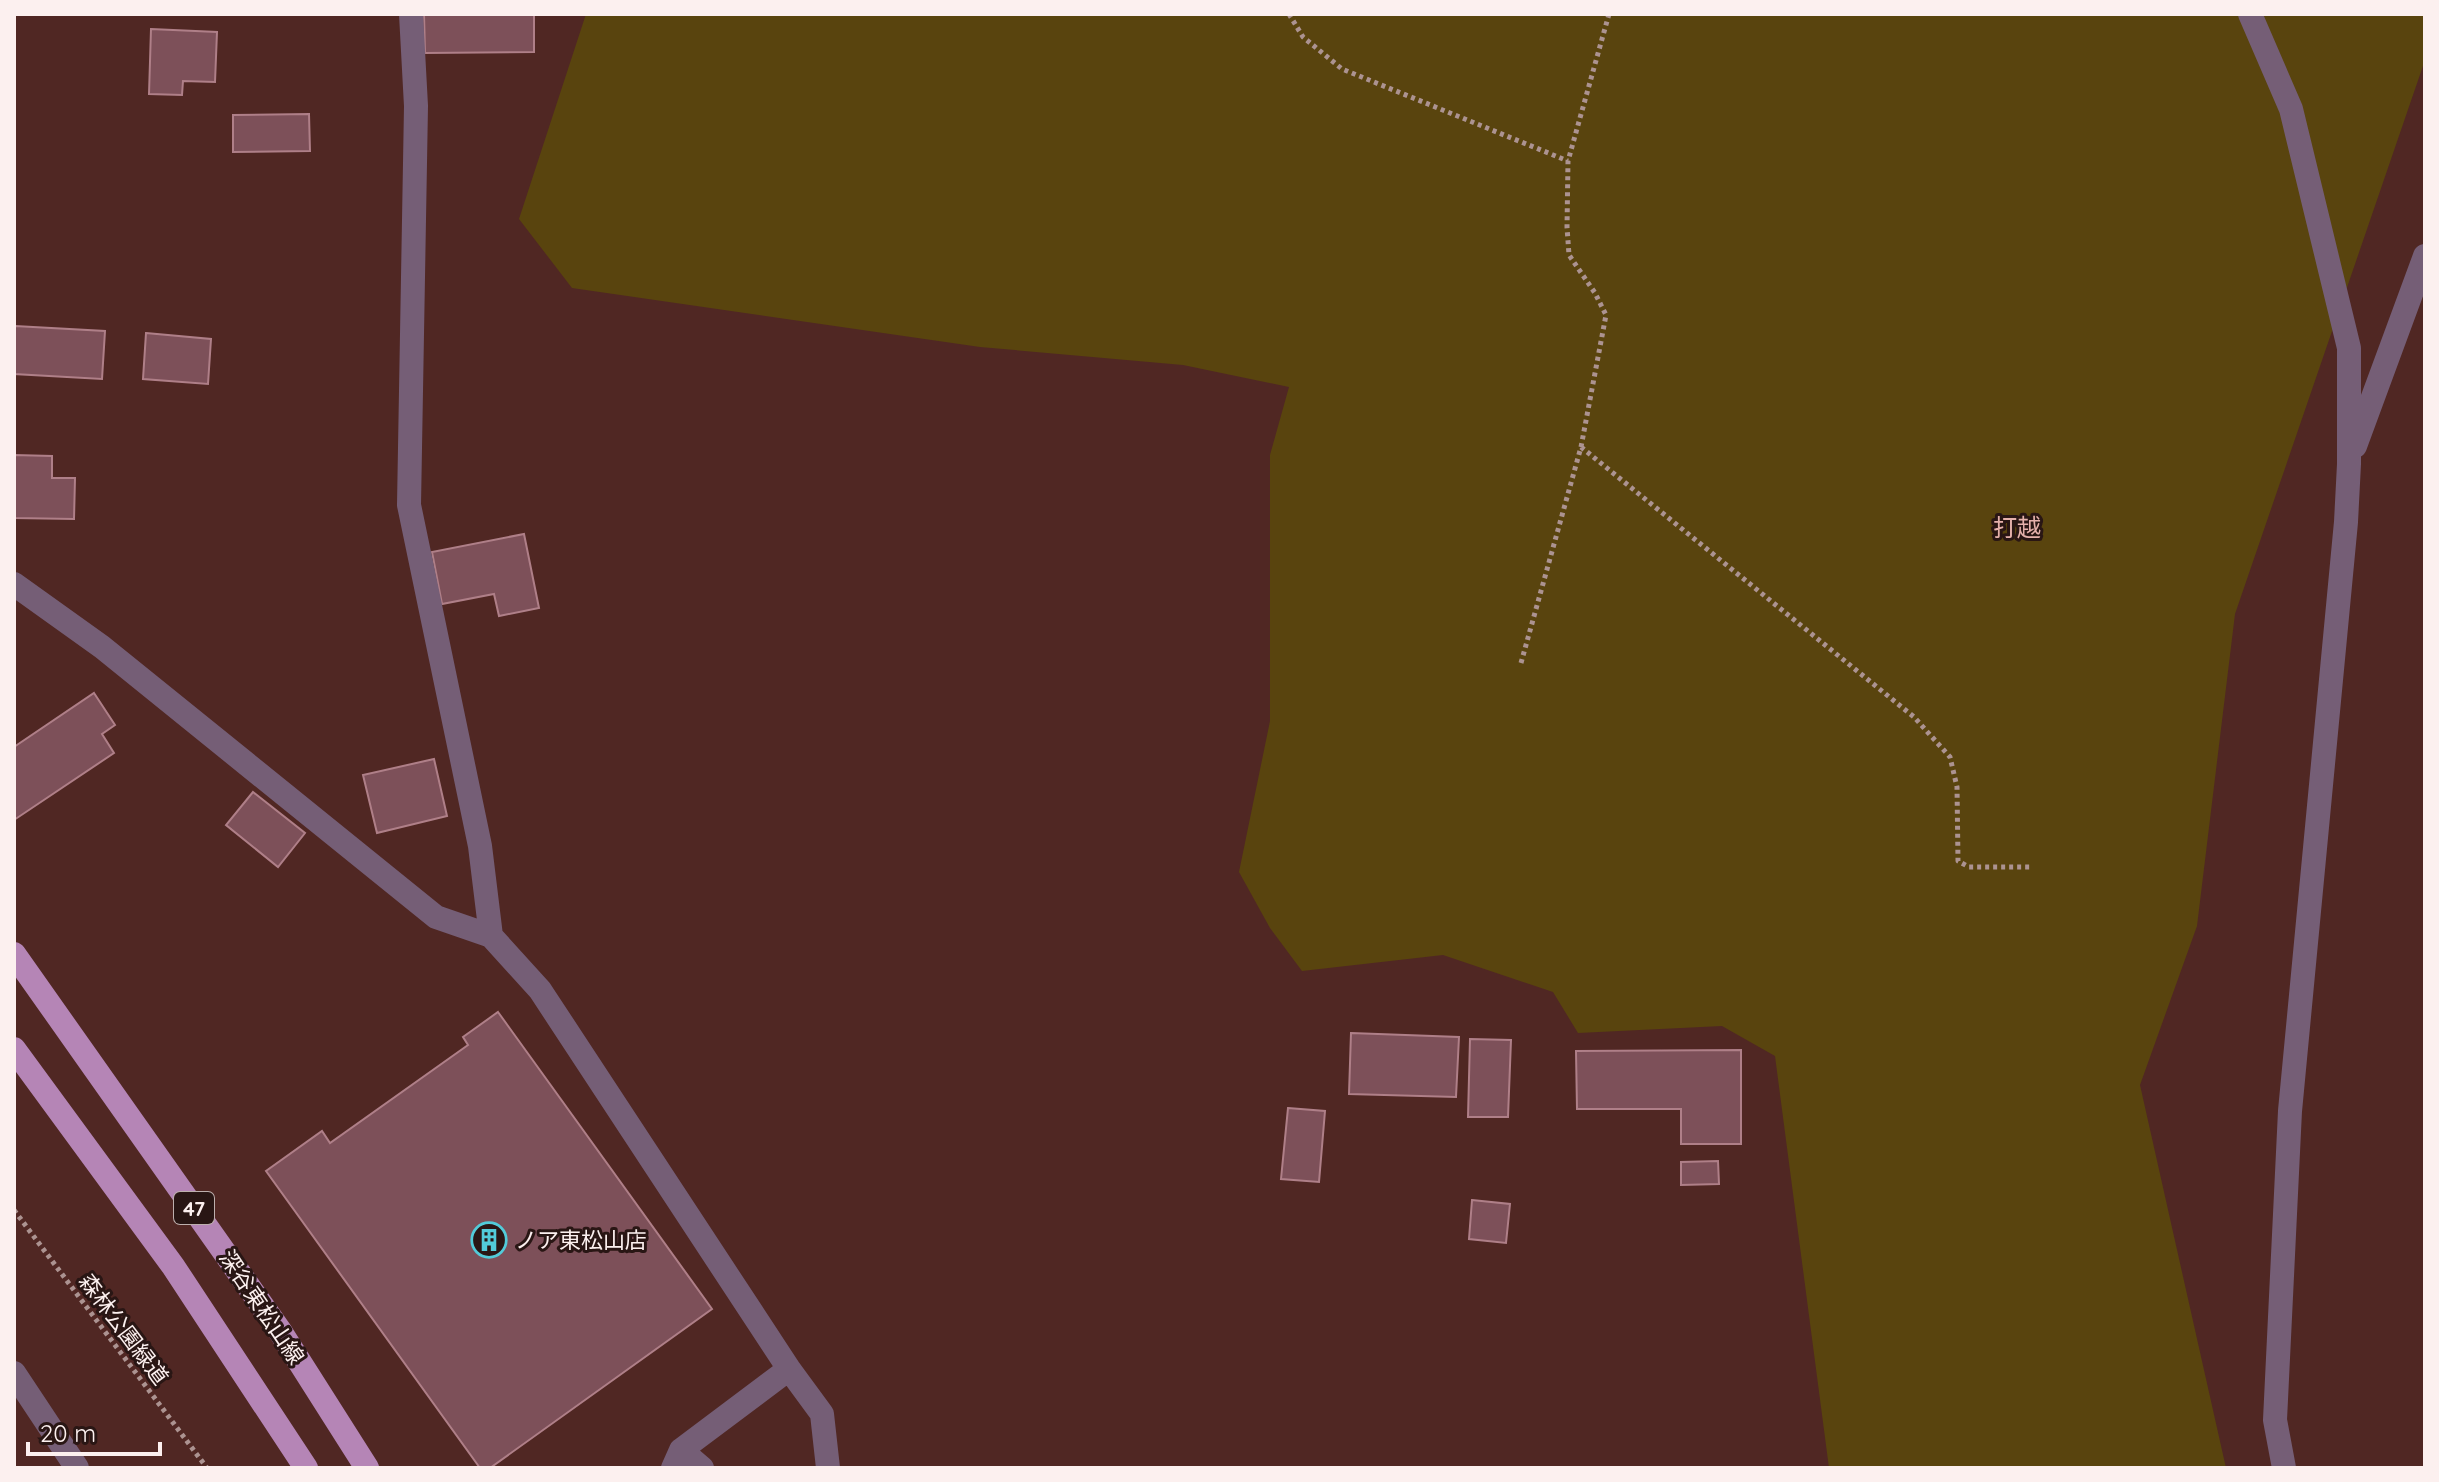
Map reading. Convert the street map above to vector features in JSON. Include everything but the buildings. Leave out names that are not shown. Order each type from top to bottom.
[{"type":"main road","name":"深谷東松山線","points":[[14,954],[280,1331],[367,1468]]},
{"type":"main road","name":"47","points":[[14,1049],[173,1266],[306,1468]]},
{"type":"street","points":[[411,14],[416,106],[409,505],[480,846],[491,936]]},
{"type":"street","points":[[2250,14],[2291,109],[2349,348],[2349,464],[2344,538],[2290,1111],[2275,1420],[2284,1468]]},
{"type":"street","points":[[2349,464],[2425,256]]},
{"type":"street","points":[[14,584],[102,647],[436,917],[491,936],[540,990],[789,1369],[822,1414],[828,1468]]},
{"type":"street","points":[[677,1459],[789,1369]]},
{"type":"street","points":[[14,1373],[77,1468]]},
{"type":"street","points":[[677,1459],[702,1468]]},
{"type":"path","points":[[1289,14],[1303,37],[1342,69],[1568,161]]},
{"type":"path","points":[[1521,663],[1581,447],[1606,315],[1569,255],[1567,227],[1568,161],[1609,14]]},
{"type":"path","points":[[1581,447],[1914,717],[1950,757],[1957,787],[1958,861],[1969,867],[2031,867]]},
{"type":"path","name":"森林公園緑道","points":[[14,1210],[207,1468]]},
{"type":"shaded area","points":[[586,14],[2425,14],[2425,60],[2235,614],[2197,926],[2140,1085],[2226,1468],[1829,1468],[1775,1056],[1722,1026],[1578,1033],[1553,992],[1443,955],[1302,971],[1270,928],[1239,872],[1270,721],[1270,455],[1289,387],[1183,365],[980,347],[572,288],[519,219]]},
{"type":"place","name":"ノア東松山店","points":[[489,1240]]},
{"type":"district","name":"打越","points":[[2017,527]]}]
